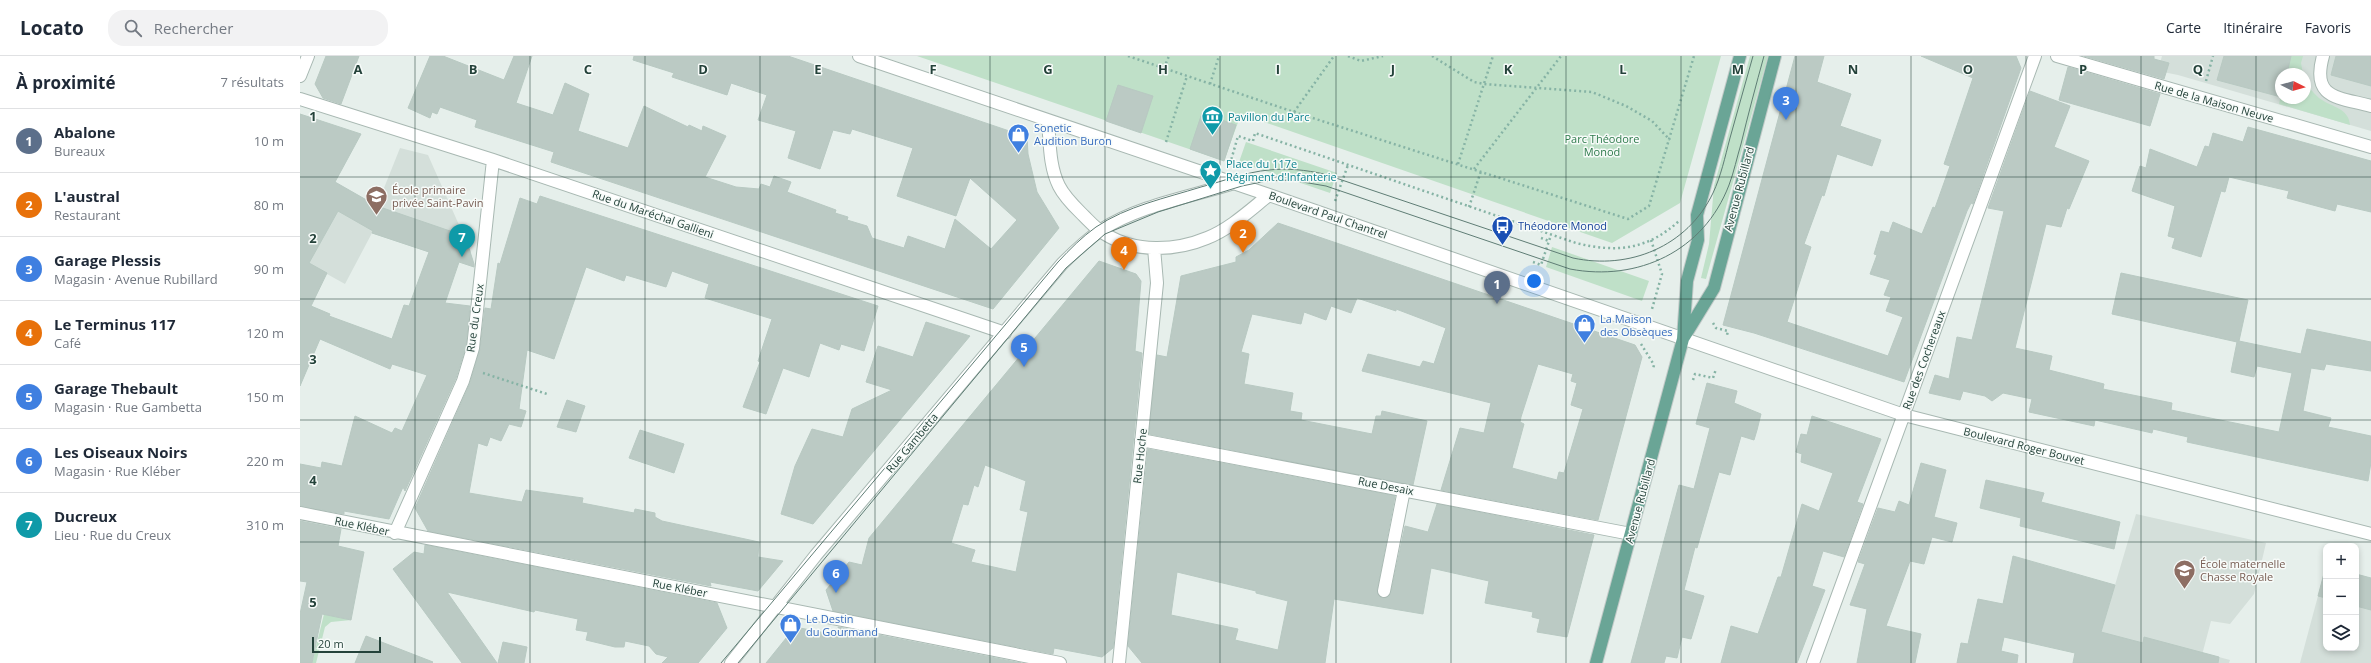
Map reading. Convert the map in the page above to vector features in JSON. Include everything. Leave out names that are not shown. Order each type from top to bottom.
[{"type":"main road","name":"Avenue Rubillard","points":[[1596,663],[1683,339],[1687,281],[1698,240],[1697,214],[1740,56]]},
{"type":"main road","name":"Avenue Rubillard","points":[[1683,339],[1714,288],[1775,56]]},
{"type":"street","points":[[300,76],[308,56]]},
{"type":"street","name":"Boulevard Paul Chantrel","points":[[859,56],[879,59],[1048,120],[1683,339]]},
{"type":"street","name":"Rue des Cochereaux","points":[[1813,663],[2035,56]]},
{"type":"street","name":"Rue de la Maison Neuve","points":[[2057,56],[2371,147]]},
{"type":"street","points":[[2321,62],[2320,84],[2324,91],[2331,96],[2371,106]]},
{"type":"street","name":"Rue du Maréchal Gallieni","points":[[300,99],[493,160],[1005,333]]},
{"type":"street","points":[[1048,120],[1052,164],[1059,186],[1067,199],[1101,231],[1127,243],[1154,248],[1174,248],[1209,237],[1240,218],[1269,195]]},
{"type":"street","name":"Rue du Creux","points":[[395,533],[463,381],[473,348],[493,160]]},
{"type":"street","name":"Rue Gambetta","points":[[730,663],[777,607],[816,555],[1062,264],[1101,231],[1128,217],[1229,182]]},
{"type":"street","name":"Rue Hoche","points":[[1119,663],[1157,283],[1154,248]]},
{"type":"street","name":"Boulevard Roger Bouvet","points":[[1683,339],[1904,415],[2371,534]]},
{"type":"street","name":"Rue Desaix","points":[[1141,440],[1631,534]]},
{"type":"street","points":[[1384,591],[1404,490]]},
{"type":"street","name":"Rue Kléber","points":[[300,513],[395,533],[1060,663]]},
{"type":"path","points":[[1128,56],[1294,112],[1628,219],[1649,206],[1694,56]]},
{"type":"path","points":[[1164,68],[1168,56]]},
{"type":"path","points":[[1210,84],[1219,56]]},
{"type":"path","points":[[1294,112],[1334,56]]},
{"type":"path","points":[[1348,56],[1361,61],[1383,56]]},
{"type":"path","points":[[1432,56],[1474,82],[1592,92],[1626,106],[1652,122],[1670,140]]},
{"type":"path","points":[[1458,164],[1493,56]]},
{"type":"path","points":[[1474,170],[1561,56]]},
{"type":"path","points":[[2202,98],[2213,56]]},
{"type":"path","points":[[1165,146],[1187,76]]},
{"type":"path","points":[[1229,182],[1238,136],[1253,140],[1255,133],[1576,244],[1610,249],[1622,249],[1651,240],[1681,218]]},
{"type":"path","points":[[1330,216],[1338,197],[1348,165]]},
{"type":"path","points":[[1469,207],[1481,171]]},
{"type":"path","points":[[1532,262],[1541,265],[1551,235]]},
{"type":"path","points":[[1541,238],[1549,241]]},
{"type":"path","points":[[1650,315],[1662,274],[1651,240]]},
{"type":"path","points":[[1713,322],[1716,328],[1728,332]]},
{"type":"path","points":[[1641,344],[1654,365],[1653,369]]},
{"type":"path","points":[[1693,380],[1695,374],[1713,378],[1717,367]]},
{"type":"path","points":[[467,368],[547,394]]},
{"type":"shaded area","points":[[2162,56],[2371,56],[2371,131],[2278,104],[2311,104],[2311,68],[2275,68],[2275,103],[2178,75],[2158,71]]},
{"type":"shaded area","name":"École primaire privée Saint-Pavin","points":[[400,148],[428,155],[471,252],[458,248],[453,260],[372,233],[345,284],[300,259],[300,163],[365,199],[369,194],[380,198]]},
{"type":"shaded area","name":"École maternelle Chasse Royale","points":[[2136,514],[2266,543],[2254,594],[2230,624],[2211,621],[2202,655],[2204,653],[2230,660],[2229,663],[2092,663]]},
{"type":"shaded area","points":[[2359,575],[2371,578],[2371,663],[2300,663],[2323,577],[2323,651],[2359,651]]},
{"type":"green space","name":"Parc Théodore Monod","points":[[917,56],[1721,56],[1680,203],[1612,243],[1241,114],[1224,161]]},
{"type":"green space","points":[[1750,56],[1768,56],[1706,279],[1701,278],[1709,244],[1714,186]]},
{"type":"green space","points":[[2291,56],[2303,56],[2301,63],[2302,68],[2288,68]]},
{"type":"green space","points":[[2311,89],[2319,98],[2343,111],[2349,119],[2350,125],[2279,104],[2311,104]]},
{"type":"green space","points":[[1246,142],[1337,173],[1330,193],[1239,162]]},
{"type":"green space","points":[[1552,247],[1649,281],[1642,301],[1546,267]]},
{"type":"green space","points":[[324,614],[351,620],[331,622],[325,627],[316,663],[312,663]]},
{"type":"building","points":[[326,56],[359,56],[341,104],[323,98],[315,84]]},
{"type":"building","points":[[430,56],[443,56],[504,80],[514,56],[532,56],[516,103],[553,115],[565,83],[589,94],[578,131],[628,148],[644,106],[688,127],[689,125],[702,131],[703,126],[726,136],[705,177],[736,187],[759,189],[761,184],[770,187],[774,176],[791,182],[787,192],[836,210],[835,213],[848,217],[847,220],[867,226],[872,238],[904,248],[908,236],[945,249],[955,219],[991,249],[1017,220],[970,178],[956,216],[897,196],[913,148],[852,129],[850,134],[833,130],[820,169],[788,158],[796,131],[758,120],[767,95],[731,83],[727,95],[672,77],[674,73],[633,60],[634,56],[788,56],[1027,137],[1028,154],[1037,192],[1059,228],[993,309],[551,162],[554,152],[475,127],[477,120],[440,107],[437,114],[432,112],[430,118],[408,108]]},
{"type":"building","points":[[1795,56],[1824,56],[1817,82],[1851,94],[1840,126],[1881,140],[1872,166],[1837,154],[1824,196],[1822,195],[1804,244],[1811,247],[1787,322],[1888,356],[1903,317],[1886,311],[1891,297],[1884,295],[1890,280],[1870,274],[1877,255],[1874,254],[1881,231],[1889,233],[1893,222],[1922,234],[1933,207],[1935,208],[1950,166],[1944,164],[1973,78],[1921,56],[2016,56],[2021,68],[1973,204],[1971,203],[1967,211],[1904,382],[1754,333],[1723,325]]},
{"type":"building","points":[[2084,56],[2154,56],[2154,59],[2169,63],[2164,79]]},
{"type":"building","points":[[2224,56],[2291,56],[2288,68],[2275,68],[2275,95],[2217,80]]},
{"type":"building","points":[[2336,56],[2371,56],[2371,86],[2331,75]]},
{"type":"building","points":[[2068,67],[2160,94],[2150,126],[2059,100]]},
{"type":"building","points":[[1118,85],[1153,96],[1141,133],[1106,121]]},
{"type":"building","points":[[2030,91],[2070,106],[2054,147],[2089,161],[2069,209],[2067,208],[2061,227],[2046,224],[2015,348],[2052,356],[2049,370],[2104,384],[2103,389],[2172,403],[2171,410],[2279,432],[2292,373],[2257,366],[2254,377],[2231,372],[2237,342],[2112,314],[2121,273],[2248,300],[2239,341],[2301,354],[2307,329],[2371,342],[2371,371],[2326,364],[2324,370],[2311,368],[2303,411],[2331,418],[2328,427],[2371,436],[2371,462],[2368,481],[2187,442],[2188,437],[2153,429],[2152,433],[2095,420],[2094,426],[2029,412],[2032,399],[2003,393],[1992,401],[1985,396],[1963,391],[1960,400],[1929,393],[1935,375],[1949,379],[1957,337],[1972,340],[2004,211],[1988,208]]},
{"type":"building","name":"Pavillon du Parc","points":[[1202,113],[1236,125],[1224,161],[1190,149]]},
{"type":"building","points":[[300,114],[361,134],[335,182],[377,206],[453,232],[452,236],[467,242],[474,267],[459,262],[445,303],[470,306],[466,346],[456,378],[405,491],[403,487],[389,519],[344,511],[344,514],[300,506],[300,464],[321,468],[322,462],[342,466],[355,416],[392,433],[395,428],[402,431],[427,375],[392,364],[390,369],[320,339],[300,386]],"holes":[[[338,211],[373,231],[372,233],[429,252],[409,306],[404,305],[392,339],[329,316],[330,314],[311,306],[327,273],[309,263]]]},
{"type":"building","points":[[2248,127],[2371,161],[2371,212],[2337,204],[2335,211],[2287,198],[2289,191],[2229,177],[2225,192],[2221,191],[2201,257],[2172,248],[2175,238],[2168,236],[2175,206],[2132,191],[2140,166],[2146,168],[2150,149],[2197,167],[2205,146],[2209,147],[2213,133],[2243,142]]},
{"type":"building","points":[[540,196],[878,306],[864,351],[841,344],[839,350],[820,343],[809,377],[783,368],[766,414],[743,407],[760,362],[758,361],[772,319],[705,298],[709,284],[672,271],[666,287],[626,275],[624,281],[586,267],[554,359],[527,350],[519,409],[526,411],[521,427],[509,424],[501,441],[490,437],[487,446],[478,443],[469,493],[522,502],[526,490],[583,498],[582,503],[634,513],[635,509],[655,513],[655,517],[662,521],[759,542],[758,557],[783,561],[758,591],[710,582],[711,586],[428,531],[415,508],[470,383],[480,349],[485,308],[491,309],[498,263],[500,264],[520,198],[537,204]]},
{"type":"building","points":[[1278,223],[1635,345],[1642,357],[1598,520],[1441,490],[1460,428],[1484,433],[1491,403],[1362,371],[1368,354],[1420,367],[1423,361],[1434,364],[1446,328],[1396,309],[1396,311],[1357,298],[1351,313],[1331,306],[1326,320],[1304,312],[1301,324],[1252,314],[1241,352],[1249,354],[1244,384],[1293,393],[1290,411],[1302,413],[1301,420],[1372,434],[1376,416],[1381,416],[1382,411],[1427,421],[1413,485],[1149,434],[1157,355],[1167,357],[1181,276],[1236,262],[1236,257],[1249,250]],"holes":[[[1538,364],[1573,374],[1571,381],[1577,383],[1571,405],[1583,409],[1564,473],[1559,472],[1557,480],[1512,468],[1524,424],[1520,422],[1521,417]]]},
{"type":"building","points":[[1099,261],[1136,274],[1141,281],[1135,351],[1142,353],[1113,648],[1102,657],[1054,648],[1053,654],[833,611],[826,590],[849,562],[862,565],[869,538]],"holes":[[[985,465],[1026,481],[1020,510],[1028,512],[1016,572],[971,562],[975,550],[951,543],[963,504],[968,505],[974,485],[978,487]]]},
{"type":"building","points":[[926,322],[970,336],[813,524],[781,514],[795,466],[812,429],[843,437],[852,409],[892,390],[866,382],[878,346],[913,357]]},
{"type":"building","points":[[1707,383],[1737,391],[1734,403],[1761,414],[1757,430],[1754,440],[1741,436],[1730,475],[1719,472],[1697,548],[1695,547],[1684,590],[1704,596],[1691,639],[1682,637],[1677,658],[1666,656],[1664,663],[1631,663],[1679,485],[1694,489],[1710,428],[1696,424]]},
{"type":"building","points":[[567,400],[585,406],[576,432],[557,427]]},
{"type":"building","points":[[1812,416],[1881,439],[1857,502],[1863,504],[1844,557],[1823,551],[1812,586],[1825,590],[1797,663],[1721,663],[1731,626],[1758,634],[1778,577],[1781,577],[1802,504],[1819,511],[1833,473],[1801,462],[1802,454],[1796,452],[1801,434],[1807,435]]},
{"type":"building","points":[[640,430],[684,444],[674,473],[629,458]]},
{"type":"building","points":[[1148,449],[1395,496],[1377,590],[1379,596],[1383,598],[1389,596],[1391,592],[1405,526],[1428,532],[1437,504],[1594,535],[1567,637],[1537,632],[1540,619],[1532,617],[1533,612],[1485,603],[1489,581],[1431,568],[1423,614],[1334,599],[1325,663],[1142,663],[1128,646]],"holes":[[[1177,572],[1256,591],[1256,593],[1288,601],[1278,650],[1235,640],[1238,629],[1171,615]]]},
{"type":"building","points":[[1921,463],[1946,470],[1934,517],[1957,523],[1952,542],[1932,537],[1924,564],[1910,561],[1886,626],[1921,634],[1915,663],[1857,663],[1867,609],[1850,605],[1865,564],[1858,562],[1878,508],[1895,512],[1899,501],[1909,505]]},
{"type":"building","points":[[1986,480],[2044,493],[2041,502],[2120,522],[2114,549],[2020,526],[2021,518],[1980,508]]},
{"type":"building","points":[[300,521],[341,529],[338,546],[364,552],[351,620],[322,614],[312,663],[300,663],[300,614],[307,582],[300,581]]},
{"type":"building","points":[[425,545],[717,603],[727,628],[698,663],[662,663],[668,657],[656,654],[649,646],[625,641],[624,647],[615,647],[586,640],[588,632],[576,630],[578,619],[535,610],[534,612],[447,592],[497,663],[462,663],[393,569],[414,552],[424,554]]},
{"type":"building","points":[[2013,556],[2115,585],[2101,632],[2143,643],[2144,637],[2219,657],[2218,663],[2073,663],[2075,653],[2004,637],[2001,651],[2018,655],[2017,663],[1957,663],[1961,643],[1968,644],[1978,599],[2003,604]]},
{"type":"building","points":[[2359,575],[2371,578],[2371,610],[2359,607]]},
{"type":"building","points":[[2323,577],[2323,597],[2318,596]]},
{"type":"building","points":[[795,627],[841,636],[838,627],[1021,663],[766,663]]},
{"type":"building","points":[[366,636],[433,662],[355,663]]},
{"type":"building","points":[[503,642],[527,647],[524,663],[498,663]]},
{"type":"tram line","points":[[721,663],[1058,262],[1096,227],[1121,213],[1147,203],[1243,175],[1260,171],[1283,169],[1310,171],[1324,174],[1573,258],[1594,261],[1635,257],[1654,250],[1672,240],[1688,228],[1702,212],[1713,193],[1723,166],[1753,56]]},
{"type":"tram line","points":[[738,663],[1066,268],[1105,234],[1158,212],[1242,186],[1266,181],[1291,180],[1326,186],[1570,269],[1595,272],[1620,271],[1644,266],[1666,257],[1686,244],[1703,228],[1718,208],[1729,185],[1764,56]]},
{"type":"place","name":"Garage Plessis","points":[[1786,120]]},
{"type":"place","name":"Pavillon du Parc","points":[[1213,136]]},
{"type":"place","name":"Sonetic Audition Buron","points":[[1018,154]]},
{"type":"place","name":"Place du 117e Régiment d'Infanterie","points":[[1211,190]]},
{"type":"place","name":"École primaire privée Saint-Pavin","points":[[377,216]]},
{"type":"place","name":"Théodore Monod","points":[[1503,246]]},
{"type":"place","name":"L'austral","points":[[1243,253]]},
{"type":"place","name":"Ducreux","points":[[462,257]]},
{"type":"place","name":"Le Terminus 117","points":[[1124,270]]},
{"type":"place","name":"Abalone","points":[[1497,304]]},
{"type":"place","name":"La Maison des Obsèques","points":[[1585,344]]},
{"type":"place","name":"Garage Thebault","points":[[1024,367]]},
{"type":"place","name":"École maternelle Chasse Royale","points":[[2184,590]]},
{"type":"place","name":"Les Oiseaux Noirs","points":[[836,593]]},
{"type":"place","name":"Le Destin du Gourmand","points":[[790,644]]}]
